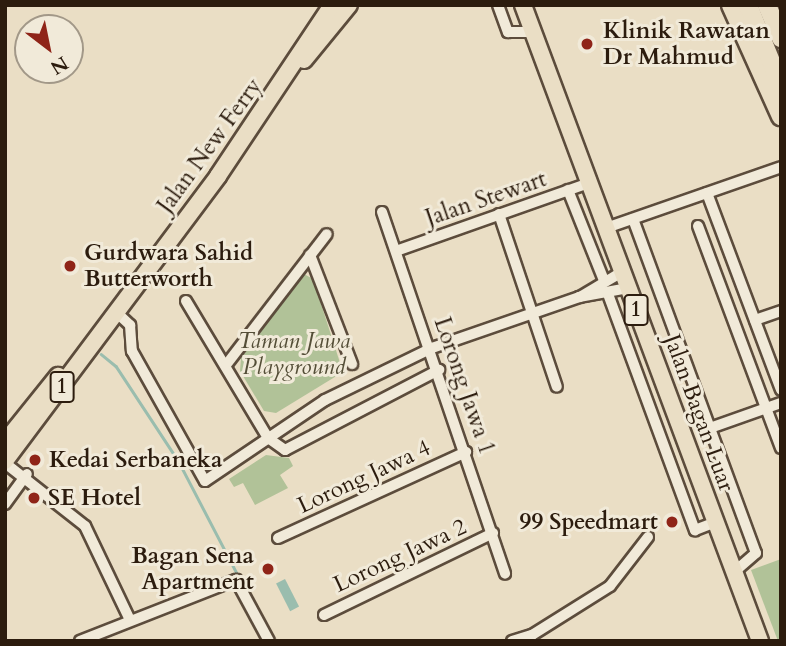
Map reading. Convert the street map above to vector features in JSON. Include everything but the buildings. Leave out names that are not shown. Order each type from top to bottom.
[{"type":"highway","points":[[731,5],[781,96]]},
{"type":"highway","points":[[731,5],[781,116]]},
{"type":"highway","points":[[748,5],[781,86]]},
{"type":"highway","points":[[767,5],[781,38]]},
{"type":"highway","points":[[775,5],[781,27]]},
{"type":"main road","name":"Jalan New Ferry","points":[[290,74],[332,5]]},
{"type":"main road","name":"Jalan New Ferry","points":[[5,462],[290,74],[349,5]]},
{"type":"main road","name":"Jalan Bagan Luar","points":[[523,5],[757,634]]},
{"type":"main road","name":"Jalan New Ferry","points":[[5,442],[115,311]]},
{"type":"street","points":[[498,5],[508,32],[533,32]]},
{"type":"street","points":[[606,228],[781,167]]},
{"type":"street","name":"Jalan Stewart","points":[[396,251],[589,183]]},
{"type":"street","points":[[568,190],[603,278]]},
{"type":"street","points":[[707,193],[781,390]]},
{"type":"street","name":"Lorong Jawa 1","points":[[382,212],[432,348],[505,574]]},
{"type":"street","points":[[499,214],[557,387]]},
{"type":"street","points":[[633,219],[756,553],[734,572]]},
{"type":"street","points":[[698,226],[781,448]]},
{"type":"street","points":[[226,365],[327,233]]},
{"type":"street","points":[[707,250],[726,244]]},
{"type":"street","points":[[310,255],[352,364]]},
{"type":"street","points":[[579,297],[603,278],[622,272]]},
{"type":"street","points":[[115,311],[130,325],[132,351],[205,481],[325,400],[432,348],[579,297],[608,294],[628,288]]},
{"type":"street","points":[[608,294],[695,530],[716,522]]},
{"type":"street","points":[[186,301],[268,438],[289,450],[341,416],[439,370]]},
{"type":"street","points":[[755,320],[781,311]]},
{"type":"street","points":[[710,429],[781,403]]},
{"type":"street","name":"Lorong Jawa 4","points":[[278,538],[466,452]]},
{"type":"street","points":[[5,462],[27,474],[85,526],[130,620]]},
{"type":"street","points":[[5,504],[27,474]]},
{"type":"street","name":"Lorong Jawa 2","points":[[324,615],[493,533]]},
{"type":"street","points":[[512,641],[532,635],[610,586],[648,537]]},
{"type":"street","points":[[80,641],[236,580],[269,641]]},
{"type":"street","points":[[757,634],[765,641]]},
{"type":"green space","name":"Taman Jawa Playground","points":[[304,274],[313,279],[343,372],[276,413],[264,411],[240,371],[241,358]]},
{"type":"green space","points":[[266,455],[289,458],[293,466],[280,475],[288,488],[255,505],[243,483],[234,487],[229,479]]},
{"type":"green space","points":[[781,559],[781,641],[778,641],[751,570]]},
{"type":"shaded area","points":[[285,579],[299,607],[290,611],[276,584]]},
{"type":"waterway","points":[[101,354],[116,366],[179,462],[240,579]]},
{"type":"place","name":"Klinik Rawatan Dr Mahmud","points":[[587,44]]},
{"type":"place","name":"Gurdwara Sahid Butterworth","points":[[70,266]]},
{"type":"place","name":"Kedai Serbaneka","points":[[35,460]]},
{"type":"place","name":"SE Hotel","points":[[34,498]]},
{"type":"place","name":"99 Speedmart","points":[[672,522]]},
{"type":"place","name":"Bagan Sena Apartment","points":[[268,569]]}]
